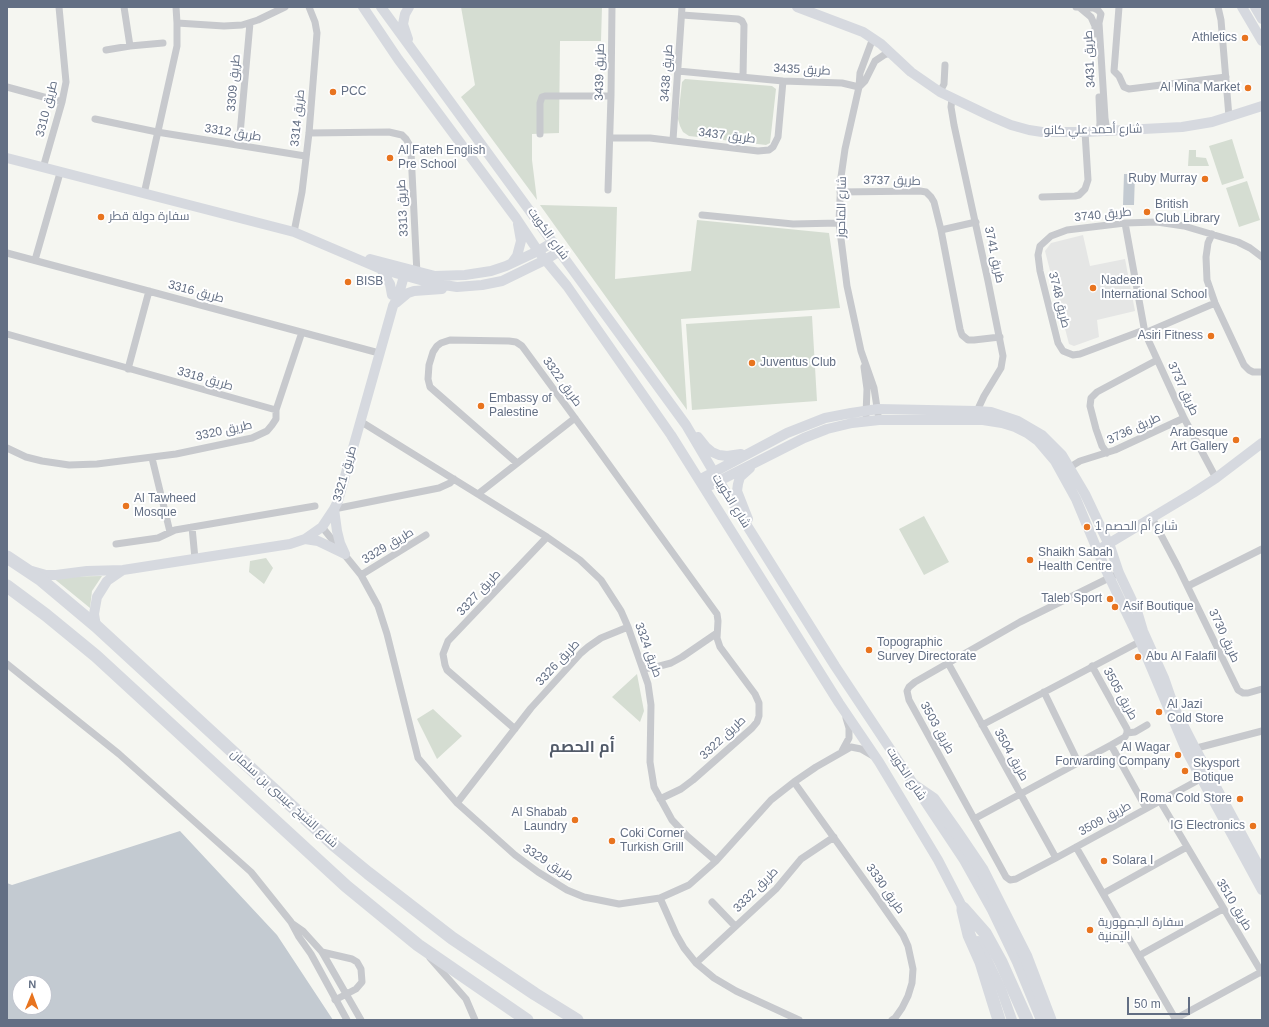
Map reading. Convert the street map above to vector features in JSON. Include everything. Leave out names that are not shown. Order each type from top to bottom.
[{"type":"highway","name":"شارع الشيخ عيسى بن سلمان","points":[[7,557],[46,584],[96,626],[334,845],[368,873],[452,938],[535,994],[577,1020]]},
{"type":"highway","name":"شارع الشيخ عيسى بن سلمان","points":[[7,586],[46,614],[96,656],[346,886],[418,945],[527,1020]]},
{"type":"highway","points":[[914,786],[933,799],[982,870],[1026,957],[1050,1020]]},
{"type":"highway","points":[[963,908],[969,936],[981,962],[999,1020]]},
{"type":"highway","points":[[963,908],[985,933],[1004,969],[1027,1020]]},
{"type":"street","name":"طريق 3310","points":[[43,168],[62,102],[66,82],[59,7]]},
{"type":"street","points":[[124,7],[130,46]]},
{"type":"street","points":[[144,194],[177,46],[176,7]]},
{"type":"street","points":[[177,23],[224,26],[250,23],[284,7]]},
{"type":"street","name":"طريق 3314","points":[[294,232],[302,192],[317,33],[315,22],[309,7]]},
{"type":"street","name":"شارع الكويت","points":[[363,7],[398,60],[516,218],[538,251],[567,286],[649,403],[702,484],[840,703],[879,762],[938,860],[963,908],[1001,989],[1012,1020]]},
{"type":"street","name":"شارع الكويت","points":[[382,7],[686,425],[716,477],[835,666],[964,860],[992,910],[1028,986],[1041,1020]]},
{"type":"street","points":[[409,45],[403,24],[405,14],[410,7]]},
{"type":"street","name":"طريق 3439","points":[[608,190],[612,7]]},
{"type":"street","name":"طريق 3438","points":[[673,140],[682,7]]},
{"type":"street","points":[[796,7],[815,11],[873,38]]},
{"type":"street","name":"طريق 3431","points":[[1076,7],[1094,8],[1098,10],[1101,16],[1098,31],[1100,123],[1103,131]]},
{"type":"street","points":[[1079,7],[1088,13],[1098,31]]},
{"type":"street","points":[[1118,7],[1114,71],[1119,76],[1122,85],[1129,89],[1226,77]]},
{"type":"street","points":[[1218,7],[1231,117]]},
{"type":"street","points":[[1242,7],[1262,41]]},
{"type":"street","points":[[1255,7],[1262,18]]},
{"type":"street","points":[[682,15],[738,19],[742,21],[744,25],[743,77]]},
{"type":"street","name":"طريق 3309","points":[[240,145],[250,23]]},
{"type":"street","name":"شارع أحمد علي كانو","points":[[873,38],[882,44],[911,72],[940,92],[952,99],[1029,130],[1042,132],[1086,132],[1182,127],[1212,122],[1262,106]]},
{"type":"street","name":"شارع الماحوز","points":[[873,38],[859,77],[859,87],[846,143],[840,192],[839,223],[847,286],[862,351],[874,388],[879,415]]},
{"type":"street","points":[[106,50],[163,43]]},
{"type":"street","name":"شارع الماحوز","points":[[859,87],[865,81],[877,59],[891,53]]},
{"type":"street","points":[[940,92],[944,84],[945,65]]},
{"type":"street","name":"طريق 3435","points":[[678,71],[783,81],[842,83],[859,87]]},
{"type":"street","points":[[1100,72],[1114,71]]},
{"type":"street","name":"طريق 3437","points":[[610,138],[650,138],[758,151],[769,150],[773,147],[778,137],[783,81]]},
{"type":"street","points":[[7,87],[62,102]]},
{"type":"street","points":[[540,134],[540,100],[545,96],[611,96]]},
{"type":"street","name":"شارع أحمد علي كانو","points":[[1231,117],[1262,98]]},
{"type":"street","name":"طريق 3741","points":[[952,99],[951,107],[954,124],[976,222],[1003,356],[1003,364],[977,411]]},
{"type":"street","name":"طريق 3312","points":[[95,119],[157,132],[305,156]]},
{"type":"street","name":"طريق 3313","points":[[308,133],[389,132],[402,135],[406,139],[411,152],[417,276]]},
{"type":"street","points":[[1042,197],[1074,196],[1079,195],[1086,189],[1088,180],[1086,132]]},
{"type":"street","points":[[7,158],[60,173],[294,232],[381,269],[401,271]]},
{"type":"street","points":[[35,260],[60,173]]},
{"type":"street","name":"طريق 3737","points":[[840,192],[926,192],[934,202],[962,335],[968,340],[1000,336]]},
{"type":"street","points":[[702,215],[792,224],[839,223]]},
{"type":"street","points":[[512,263],[517,256],[521,241],[520,230],[516,218]]},
{"type":"street","points":[[941,230],[976,222]]},
{"type":"street","name":"طريق 3737","points":[[1125,223],[1144,332],[1184,418],[1216,478]]},
{"type":"street","name":"طريق 3740","points":[[1040,246],[1051,236],[1062,231],[1125,223],[1165,223],[1184,226],[1238,242],[1250,248],[1262,257]]},
{"type":"street","points":[[1212,234],[1208,243],[1206,257],[1207,280],[1215,303],[1244,365],[1253,372],[1262,372]]},
{"type":"street","points":[[417,276],[465,275],[491,271],[538,251],[553,242]]},
{"type":"street","name":"طريق 3748","points":[[1040,246],[1038,256],[1039,262],[1058,343],[1061,349],[1068,354],[1073,355],[1144,332]]},
{"type":"street","points":[[393,306],[408,293],[414,291],[482,285],[502,281],[560,251]]},
{"type":"street","name":"طريق 3316","points":[[7,253],[379,353]]},
{"type":"street","points":[[345,253],[457,287]]},
{"type":"street","points":[[529,268],[545,271],[567,286]]},
{"type":"street","points":[[381,269],[390,284],[393,306]]},
{"type":"street","points":[[392,295],[401,271]]},
{"type":"street","name":"طريق 3321","points":[[20,566],[38,573],[56,575],[87,571],[123,570],[282,546],[305,539],[322,527],[338,501],[379,353],[393,306],[398,297],[401,271]]},
{"type":"street","points":[[128,369],[150,291]]},
{"type":"street","points":[[1144,332],[1215,303]]},
{"type":"street","name":"طريق 3320","points":[[7,448],[26,457],[42,462],[69,465],[97,464],[152,458],[252,438],[262,434],[276,419],[276,410],[302,332]]},
{"type":"street","name":"طريق 3318","points":[[7,334],[276,410]]},
{"type":"street","name":"طريق 3322","points":[[517,463],[430,386],[428,379],[430,358],[437,346],[441,343],[450,340],[509,341],[516,342],[524,349],[715,611],[718,617],[717,634],[720,647],[755,694],[759,703],[759,716],[752,728],[693,780],[681,789],[660,799]]},
{"type":"street","name":"شارع الماحوز","points":[[862,351],[867,389],[866,421]]},
{"type":"street","name":"طريق 3736","points":[[1157,360],[1097,392],[1091,398],[1090,406],[1102,446],[1107,453],[1184,418]]},
{"type":"street","points":[[716,477],[756,449],[812,422],[838,415],[866,411],[879,415],[975,420],[1002,423],[1021,430],[1038,441],[1055,461],[1066,470],[1085,494],[1108,544],[1114,575]]},
{"type":"street","points":[[702,484],[761,459],[815,433],[866,421],[879,415],[977,411],[1005,416],[1030,427],[1053,444],[1066,470],[1097,550],[1137,610],[1143,640],[1164,678],[1190,749],[1262,890]]},
{"type":"street","points":[[478,494],[575,418]]},
{"type":"street","name":"طريق 3324","points":[[360,421],[547,537],[580,560],[600,580],[621,611],[648,684],[651,705],[650,762],[654,787],[672,820],[687,836],[716,862]]},
{"type":"street","points":[[686,425],[697,435],[706,447],[719,455],[734,455],[756,449]]},
{"type":"street","points":[[1097,550],[1216,478],[1262,443]]},
{"type":"street","points":[[1066,470],[1090,458],[1107,453]]},
{"type":"street","points":[[152,458],[170,532]]},
{"type":"street","points":[[750,531],[746,512],[737,491],[738,484],[740,477],[761,459]]},
{"type":"street","points":[[345,554],[337,531],[334,509],[439,488],[450,483],[454,479]]},
{"type":"street","points":[[116,544],[158,538],[170,532],[192,527],[315,506]]},
{"type":"street","name":"طريق 3730","points":[[1152,518],[1188,586],[1238,690],[1243,693],[1255,692],[1262,689]]},
{"type":"street","points":[[192,527],[195,559]]},
{"type":"street","name":"طريق 3329","points":[[322,527],[361,575],[378,606],[418,758],[457,803],[515,855],[538,872],[567,890],[584,898],[619,904],[660,898],[690,885],[716,862],[771,800],[816,767],[851,748],[861,749],[870,754],[879,762]]},
{"type":"street","name":"طريق 3329","points":[[361,575],[426,535]]},
{"type":"street","name":"طريق 3327","points":[[515,729],[444,666],[443,654],[448,641],[547,537]]},
{"type":"street","points":[[305,539],[318,541],[345,554]]},
{"type":"street","points":[[1188,586],[1262,549]]},
{"type":"street","name":"طريق 3321","points":[[96,626],[94,608],[97,596],[107,581],[123,570]]},
{"type":"street","name":"طريق 3503","points":[[1010,880],[1006,877],[907,695],[909,687],[1020,622],[1114,575]]},
{"type":"street","name":"طريق 3326","points":[[457,803],[531,708],[588,647],[600,638],[628,627]]},
{"type":"street","points":[[643,668],[656,667],[671,663],[717,634]]},
{"type":"street","name":"طريق 3505","points":[[982,725],[1143,640]]},
{"type":"street","name":"طريق 3504","points":[[948,663],[1056,858]]},
{"type":"street","points":[[7,664],[119,754],[251,872],[292,922],[303,931],[322,952],[361,1020]]},
{"type":"street","name":"طريق 3505","points":[[1092,666],[1127,729],[1127,733]]},
{"type":"street","points":[[1044,692],[1078,762]]},
{"type":"street","points":[[840,703],[850,734],[842,752]]},
{"type":"street","points":[[974,819],[1111,745],[1125,737],[1127,733],[1135,732],[1147,724]]},
{"type":"street","points":[[1190,749],[1262,731]]},
{"type":"street","points":[[1111,745],[1146,808]]},
{"type":"street","points":[[1204,776],[1261,867]]},
{"type":"street","name":"طريق 3509","points":[[1010,880],[1016,879],[1056,858],[1204,776]]},
{"type":"street","name":"طريق 3330","points":[[794,782],[903,935],[908,946],[913,969],[912,982],[908,996],[902,1008],[892,1020]]},
{"type":"street","name":"طريق 3510","points":[[1160,801],[1262,973]]},
{"type":"street","name":"طريق 3332","points":[[696,962],[776,889],[802,859],[834,837]]},
{"type":"street","points":[[1076,847],[1176,1019],[1262,973]]},
{"type":"street","points":[[1104,893],[1187,847]]},
{"type":"street","points":[[660,898],[684,948],[696,962],[714,978],[736,991],[799,1020]]},
{"type":"street","points":[[712,902],[735,926]]},
{"type":"street","points":[[1140,955],[1223,909]]},
{"type":"street","points":[[292,922],[299,937],[311,954],[347,1020]]},
{"type":"street","points":[[418,945],[466,999],[475,1020]]},
{"type":"street","points":[[322,952],[352,959],[357,962],[361,969],[362,982],[356,989],[335,1000]]},
{"type":"shaded area","points":[[461,7],[602,7],[601,41],[560,41],[559,133],[532,134],[532,160],[537,200],[461,97],[475,85]]},
{"type":"shaded area","points":[[685,79],[772,86],[776,89],[770,143],[766,145],[689,136],[683,132],[678,119],[682,82]]},
{"type":"shaded area","points":[[1232,139],[1244,178],[1222,185],[1209,146]]},
{"type":"shaded area","points":[[1189,150],[1196,150],[1196,157],[1206,158],[1209,166],[1188,166]]},
{"type":"shaded area","points":[[1124,174],[1135,174],[1134,205],[1123,205]]},
{"type":"shaded area","points":[[1247,181],[1260,220],[1239,227],[1226,188]]},
{"type":"shaded area","points":[[540,205],[617,207],[615,279],[691,271],[697,220],[829,233],[840,308],[681,319],[687,410]]},
{"type":"shaded area","name":"Nadeen International School","points":[[1083,235],[1090,266],[1125,259],[1135,311],[1097,320],[1099,337],[1074,346],[1069,344],[1045,251],[1051,243]]},
{"type":"shaded area","name":"Juventus Club","points":[[812,316],[817,401],[692,410],[686,324]]},
{"type":"shaded area","points":[[924,516],[949,562],[924,575],[899,529]]},
{"type":"shaded area","points":[[266,558],[273,568],[264,584],[249,572],[250,561]]},
{"type":"shaded area","points":[[102,576],[92,591],[90,608],[52,577]]},
{"type":"shaded area","points":[[637,674],[644,711],[640,722],[612,697]]},
{"type":"shaded area","points":[[433,709],[462,736],[437,759],[417,719]]},
{"type":"shaded area","points":[[180,831],[277,935],[333,1020],[7,1020],[7,883],[12,885]]},
{"type":"place","name":"Athletics","points":[[1245,38]]},
{"type":"place","name":"Al Mina Market","points":[[1248,88]]},
{"type":"place","name":"PCC","points":[[333,92]]},
{"type":"place","name":"Al Fateh English Pre School","points":[[390,158]]},
{"type":"place","name":"Ruby Murray","points":[[1205,179]]},
{"type":"place","name":"British Club Library","points":[[1147,212]]},
{"type":"place","name":"سفارة دولة قطر","points":[[101,217]]},
{"type":"place","name":"BISB","points":[[348,282]]},
{"type":"place","name":"Nadeen International School","points":[[1093,288]]},
{"type":"place","name":"Asiri Fitness","points":[[1211,336]]},
{"type":"place","name":"Juventus Club","points":[[752,363]]},
{"type":"place","name":"Embassy of Palestine","points":[[481,406]]},
{"type":"place","name":"Arabesque Art Gallery","points":[[1236,440]]},
{"type":"place","name":"Al Tawheed Mosque","points":[[126,506]]},
{"type":"place","name":"شارع أم الحصم 1","points":[[1087,527]]},
{"type":"place","name":"Shaikh Sabah Health Centre","points":[[1030,560]]},
{"type":"place","name":"Taleb Sport","points":[[1110,599]]},
{"type":"place","name":"Asif Boutique","points":[[1115,607]]},
{"type":"place","name":"Topographic Survey Directorate","points":[[869,650]]},
{"type":"place","name":"Abu Al Falafil","points":[[1138,657]]},
{"type":"place","name":"Al Jazi Cold Store","points":[[1159,712]]},
{"type":"place","name":"Al Wagar Forwarding Company","points":[[1178,755]]},
{"type":"place","name":"Skysport Botique","points":[[1185,771]]},
{"type":"place","name":"Roma Cold Store","points":[[1240,799]]},
{"type":"place","name":"Al Shabab Laundry","points":[[575,820]]},
{"type":"place","name":"IG Electronics","points":[[1253,826]]},
{"type":"place","name":"Coki Corner Turkish Grill","points":[[612,841]]},
{"type":"place","name":"Solara I","points":[[1104,861]]},
{"type":"place","name":"سفارة الجمهورية اليمنية","points":[[1090,930]]},
{"type":"district","name":"أم الحصم","points":[[582,748]]}]
